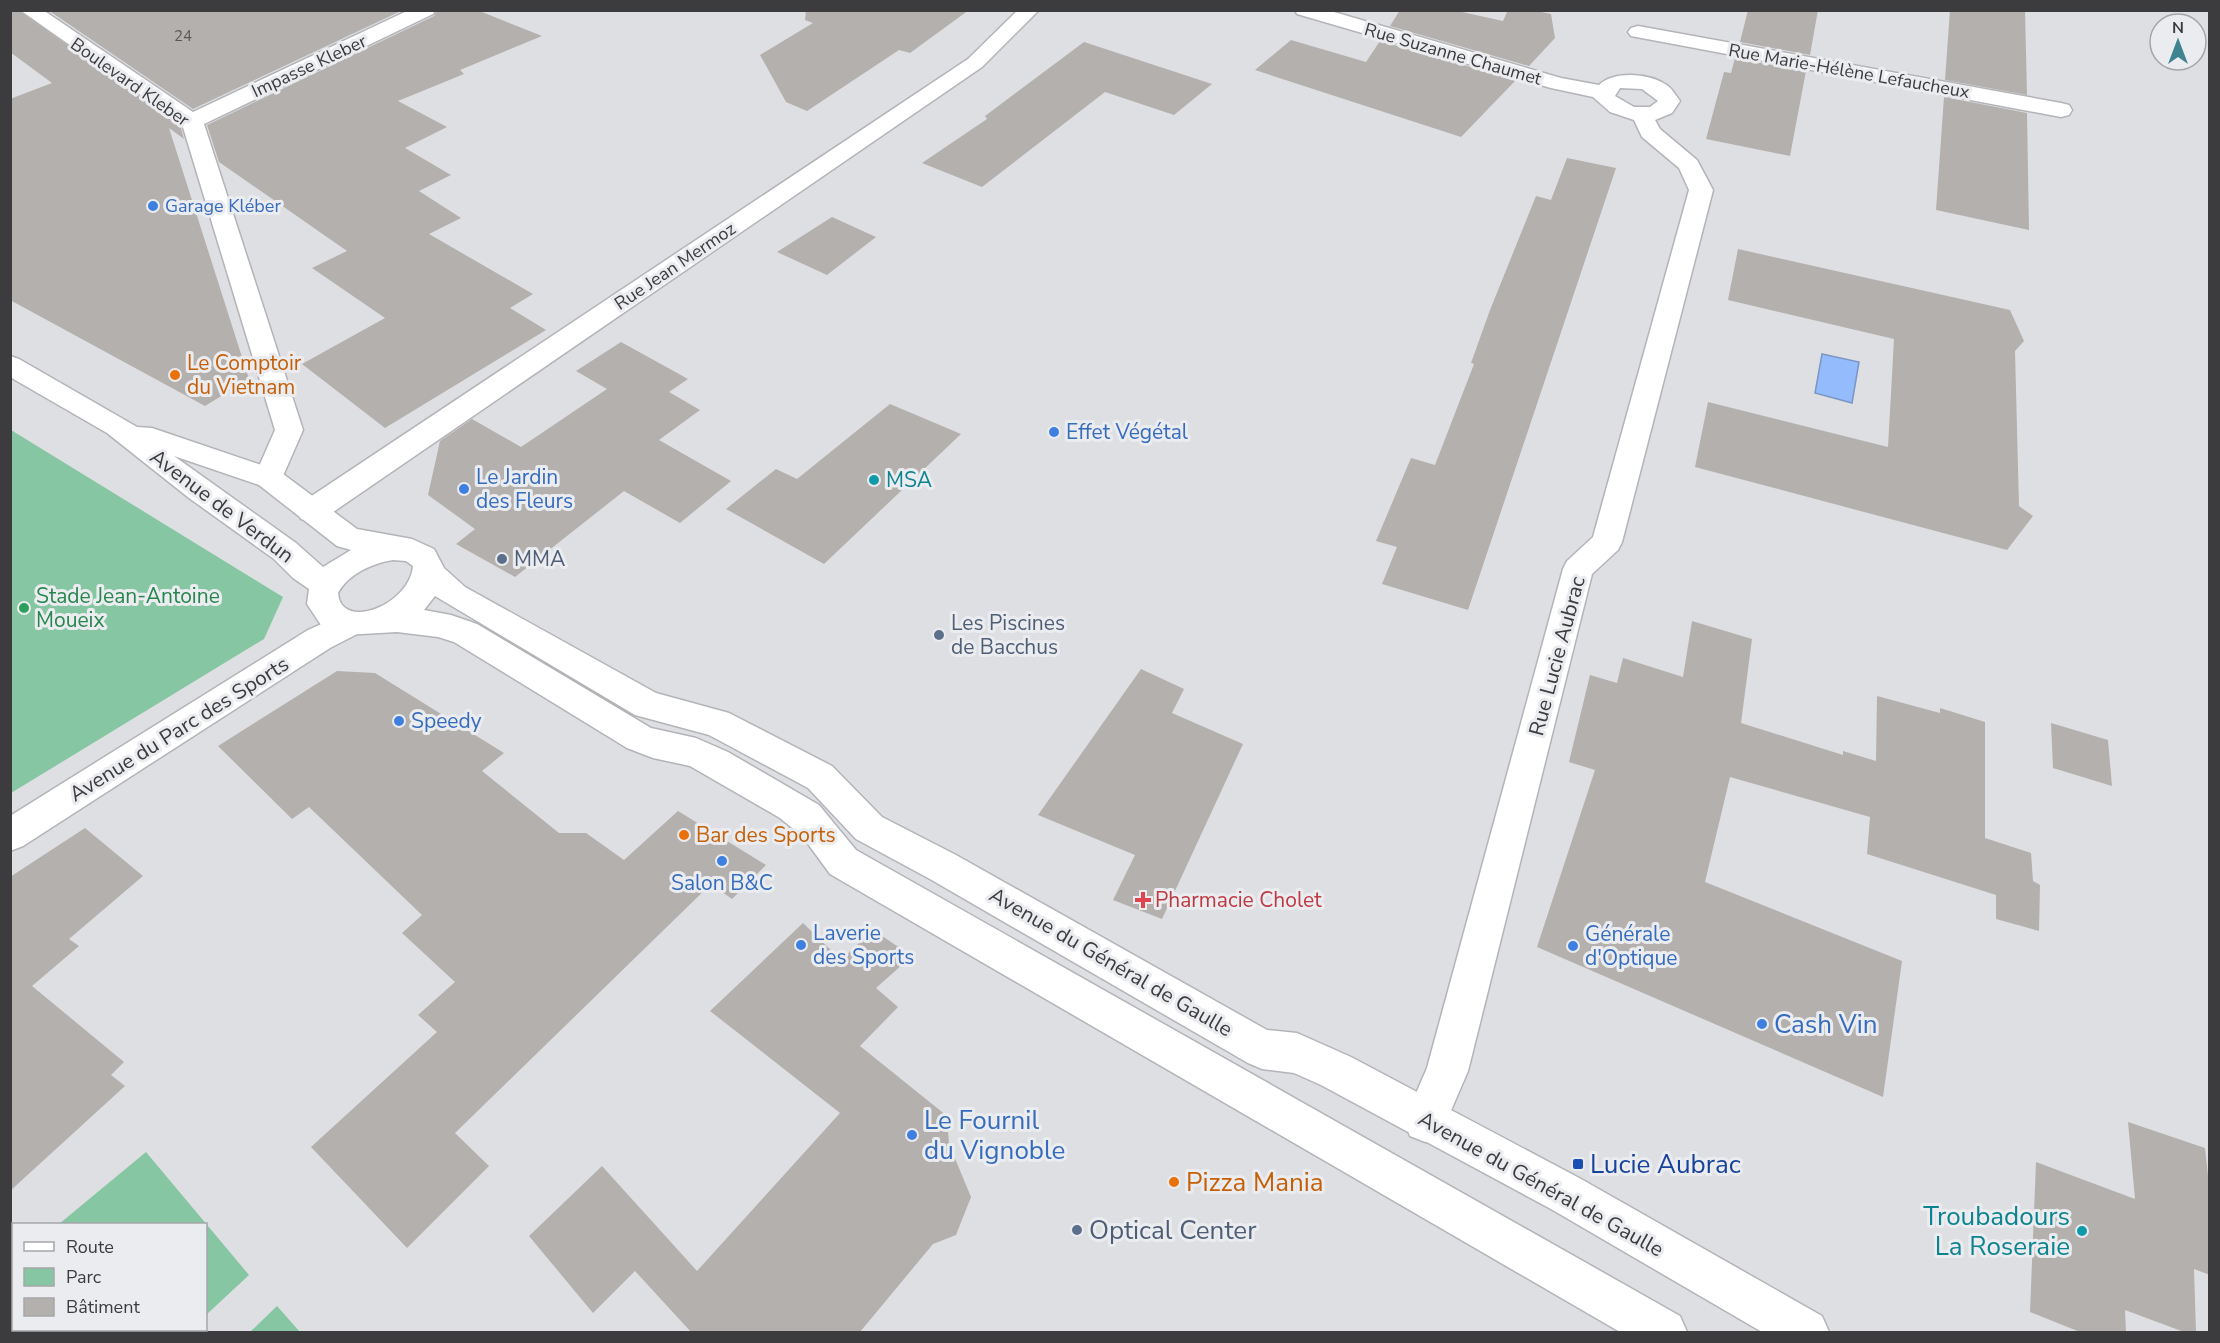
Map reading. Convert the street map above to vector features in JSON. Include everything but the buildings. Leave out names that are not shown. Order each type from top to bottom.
[{"type":"street","name":"Boulevard Kleber","points":[[29,10],[192,121],[289,430],[269,478]]},
{"type":"street","name":"Impasse Kleber","points":[[192,121],[426,10]]},
{"type":"street","name":"Rue Jean Mermoz","points":[[312,511],[975,63],[1030,10]]},
{"type":"street","name":"Rue Suzanne Chaumet","points":[[1304,10],[1558,84],[1604,92]]},
{"type":"street","points":[[1631,66],[1660,90],[1669,101],[1662,110],[1642,114],[1614,106],[1608,102],[1604,92],[1631,66],[1638,32],[1646,10]]},
{"type":"street","name":"Rue Marie-Hélène Lefaucheux","points":[[1638,32],[2061,110]]},
{"type":"street","name":"Rue Lucie Aubrac","points":[[1425,1121],[1448,1071],[1578,569],[1607,542],[1701,190],[1689,165],[1650,132],[1642,114]]},
{"type":"street","name":"Avenue de Verdun","points":[[10,365],[117,426],[199,491],[285,551],[304,570],[327,585]]},
{"type":"street","name":"Avenue de Verdun","points":[[117,426],[269,478],[348,538],[396,549]]},
{"type":"street","points":[[366,622],[412,604],[426,589],[430,574],[426,561],[414,552],[396,549],[376,551],[356,558],[338,571],[327,585],[323,598],[326,610],[334,619],[366,622],[451,627],[644,740],[697,754],[807,817],[843,862],[1317,1131],[1664,1332]]},
{"type":"street","name":"Avenue du Général de Gaulle","points":[[430,574],[454,595],[647,705],[717,723],[820,777],[869,828],[943,867],[1262,1049],[1297,1053],[1336,1071],[1425,1121],[1566,1194],[1806,1332]]},
{"type":"street","name":"Avenue du Parc des Sports","points":[[10,835],[258,680],[319,639],[366,622]]},
{"type":"green space","points":[[11,430],[283,597],[264,639],[11,793]]},
{"type":"green space","points":[[146,1152],[205,1223],[60,1223]]},
{"type":"green space","points":[[207,1225],[249,1275],[207,1314]]},
{"type":"green space","points":[[12,1264],[12,1331],[188,1331],[11,1332],[10,1266]]},
{"type":"green space","points":[[277,1306],[300,1332],[250,1332]]},
{"type":"water","points":[[1822,354],[1859,362],[1852,403],[1815,393]]},
{"type":"place","name":"Garage Kléber","points":[[153,206]]},
{"type":"place","name":"Le Comptoir du Vietnam","points":[[175,375]]},
{"type":"place","name":"Effet Végétal","points":[[1054,432]]},
{"type":"place","name":"MSA","points":[[874,480]]},
{"type":"place","name":"Le Jardin des Fleurs","points":[[464,489]]},
{"type":"place","name":"MMA","points":[[502,559]]},
{"type":"place","name":"Stade Jean-Antoine Moueix","points":[[24,608]]},
{"type":"place","name":"Les Piscines de Bacchus","points":[[939,635]]},
{"type":"place","name":"Speedy","points":[[399,721]]},
{"type":"place","name":"Bar des Sports","points":[[684,835]]},
{"type":"place","name":"Salon B&C","points":[[722,861]]},
{"type":"place","name":"Pharmacie Cholet","points":[[1143,900]]},
{"type":"place","name":"Laverie des Sports","points":[[801,945]]},
{"type":"place","name":"Générale d'Optique","points":[[1573,946]]},
{"type":"place","name":"Cash Vin","points":[[1762,1024]]},
{"type":"place","name":"Le Fournil du Vignoble","points":[[912,1135]]},
{"type":"place","name":"Lucie Aubrac","points":[[1578,1164]]},
{"type":"place","name":"Pizza Mania","points":[[1174,1182]]},
{"type":"place","name":"Optical Center","points":[[1077,1230]]},
{"type":"place","name":"Troubadours La Roseraie","points":[[2082,1231]]}]
